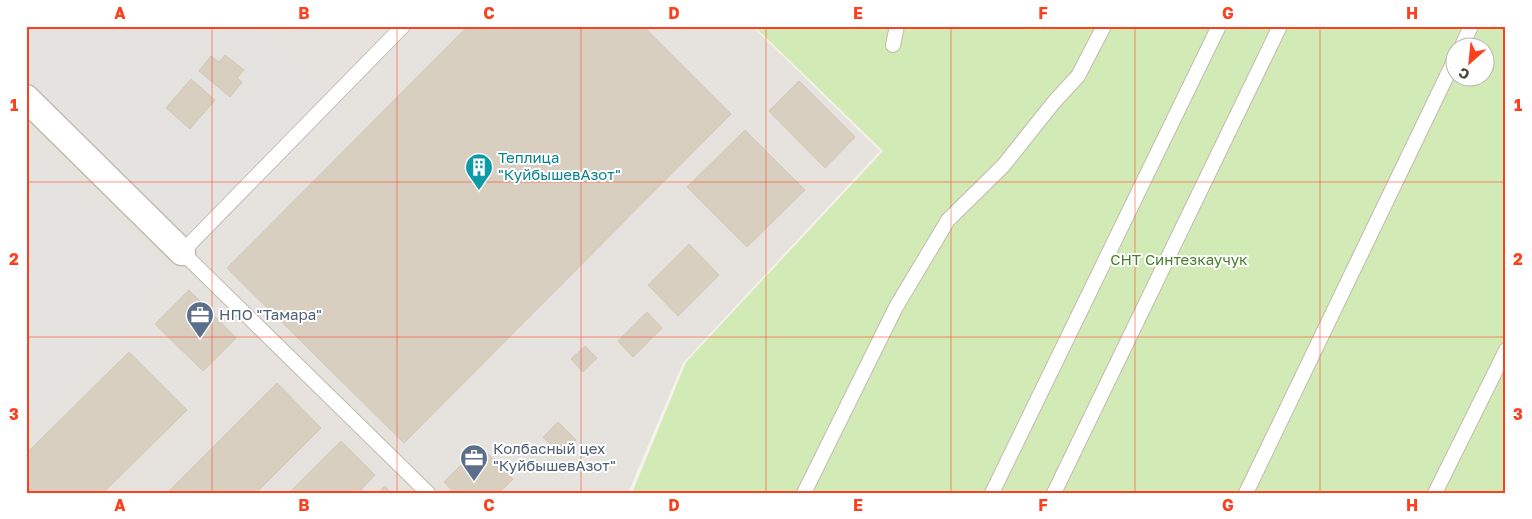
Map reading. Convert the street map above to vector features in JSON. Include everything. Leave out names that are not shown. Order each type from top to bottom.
[{"type":"street","points":[[26,98],[182,252]]},
{"type":"lane","points":[[403,26],[182,252],[428,493]]},
{"type":"lane","points":[[893,45],[897,26]]},
{"type":"lane","points":[[804,493],[896,306],[948,220],[1003,166],[1054,102],[1078,76],[1104,26]]},
{"type":"lane","points":[[992,493],[1219,26]]},
{"type":"lane","points":[[1054,493],[1280,26]]},
{"type":"lane","points":[[1466,38],[1471,26]]},
{"type":"lane","points":[[1246,493],[1444,82]]},
{"type":"lane","points":[[1435,493],[1506,350]]},
{"type":"shaded area","points":[[26,26],[752,26],[880,151],[683,363],[628,493],[26,493]]},
{"type":"shaded area","points":[[26,26],[264,26],[342,106],[198,255],[26,83]]},
{"type":"shaded area","points":[[26,133],[161,266],[161,282],[153,302],[26,430]]},
{"type":"green space","name":"СНТ Синтезкаучук","points":[[754,26],[1506,26],[1506,493],[632,493],[686,362],[883,151]]},
{"type":"building","name":"Теплица \"КуйбышевАзот\"","points":[[468,26],[643,26],[731,114],[404,443],[227,268]]},
{"type":"building","points":[[225,55],[244,70],[237,78],[242,82],[230,97],[199,71],[211,56],[219,62]]},
{"type":"building","points":[[191,79],[215,100],[190,129],[166,108]]},
{"type":"building","points":[[799,81],[855,137],[825,168],[769,111]]},
{"type":"building","points":[[745,130],[805,190],[747,247],[687,187]]},
{"type":"building","points":[[689,244],[719,275],[678,316],[648,285]]},
{"type":"building","points":[[189,290],[236,338],[203,371],[155,324]]},
{"type":"building","points":[[647,312],[662,328],[633,357],[618,341]]},
{"type":"building","points":[[585,346],[597,358],[583,372],[571,359]]},
{"type":"building","points":[[129,352],[187,410],[103,493],[26,493],[26,454]]},
{"type":"building","points":[[277,383],[321,428],[256,493],[167,493]]},
{"type":"building","points":[[558,422],[576,440],[561,455],[543,437]]},
{"type":"building","points":[[341,441],[375,475],[358,493],[289,493]]},
{"type":"building","points":[[480,446],[513,479],[499,493],[454,493],[444,482]]},
{"type":"building","points":[[385,486],[391,493],[378,493]]},
{"type":"place","name":"Теплица \"КуйбышевАзот\"","points":[[479,191]]},
{"type":"place","name":"НПО \"Тамара\"","points":[[200,339]]},
{"type":"place","name":"Колбасный цех \"КуйбышевАзот\"","points":[[474,482]]}]
